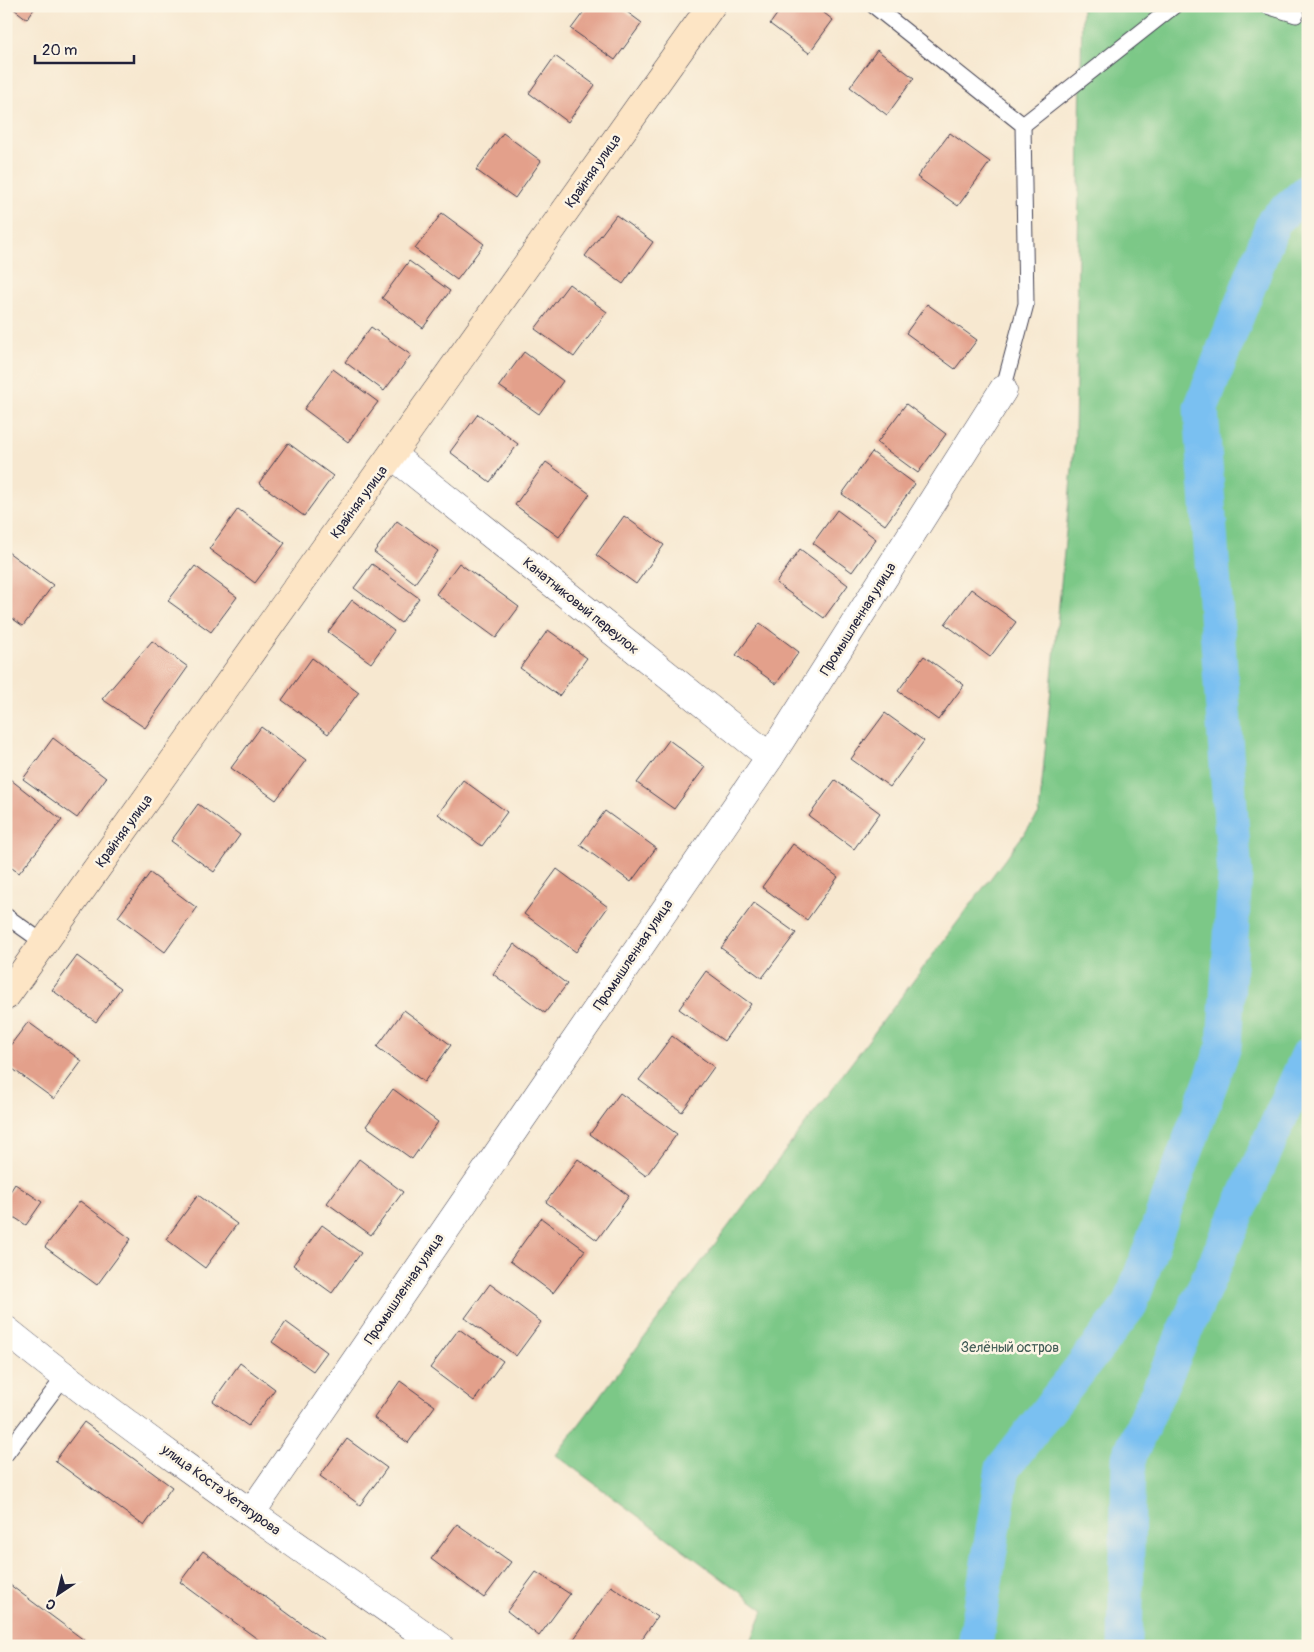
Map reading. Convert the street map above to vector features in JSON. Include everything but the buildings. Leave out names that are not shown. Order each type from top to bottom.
[{"type":"street","name":"Крайняя улица","points":[[6,996],[392,456],[710,6]]},
{"type":"street","name":"Промышленная улица","points":[[251,1513],[770,757],[1003,390]]},
{"type":"street","name":"Канатниковый переулок","points":[[392,456],[770,757]]},
{"type":"street","name":"улица Коста Хетагурова","points":[[6,1330],[64,1376],[251,1513],[440,1646]]},
{"type":"lane","points":[[874,6],[1023,124]]},
{"type":"lane","points":[[1023,124],[1174,6]]},
{"type":"lane","points":[[1267,6],[1296,15]]},
{"type":"lane","points":[[1003,390],[1026,304],[1023,124]]},
{"type":"lane","points":[[6,916],[44,943]]},
{"type":"lane","points":[[6,1454],[64,1376]]},
{"type":"green space","name":"Зелёный остров","points":[[1082,6],[1308,6],[1308,1646],[749,1646],[764,1610],[556,1455],[1039,814],[1075,437]]},
{"type":"waterway","points":[[975,1646],[1003,1468],[1130,1305],[1224,1046],[1235,875],[1201,408],[1274,221],[1308,191]]},
{"type":"waterway","points":[[1125,1646],[1129,1457],[1308,1055]]}]
